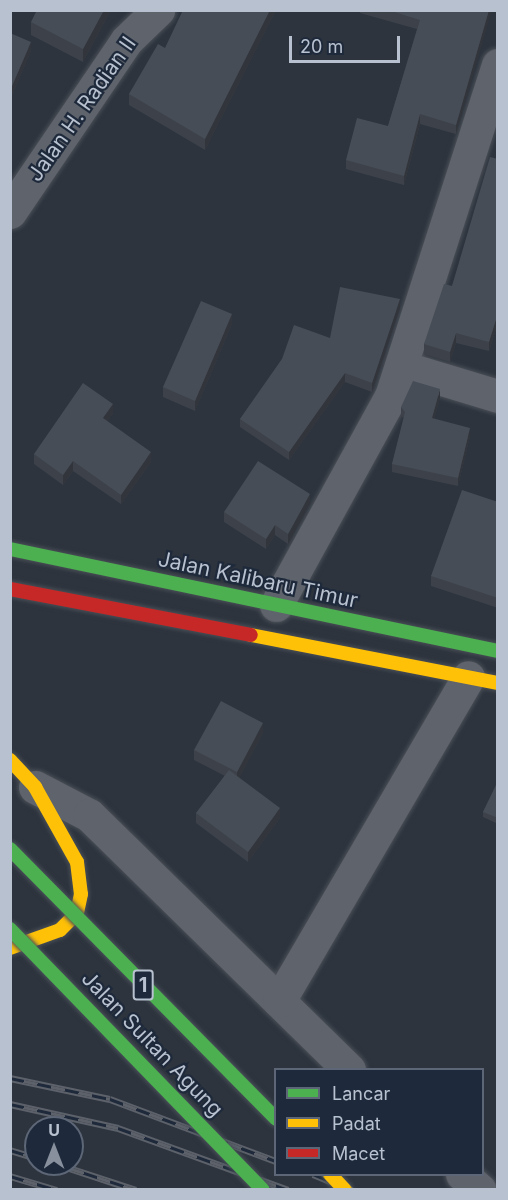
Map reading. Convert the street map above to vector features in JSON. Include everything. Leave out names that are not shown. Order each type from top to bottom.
[{"type":"main road","name":"Jalan Kalibaru Timur","points":[[10,549],[498,651]]},
{"type":"main road","points":[[10,589],[483,680]]},
{"type":"main road","points":[[10,760],[35,787],[77,861],[81,894],[77,913],[60,930],[10,948]]},
{"type":"main road","name":"Jalan Sultan Agung","points":[[10,849],[274,1117]]},
{"type":"main road","name":"Jalan Sultan Agung","points":[[10,929],[263,1190]]},
{"type":"main road","points":[[332,1176],[345,1190]]},
{"type":"street","name":"Jalan H. Radian II","points":[[11,211],[126,41],[158,10]]},
{"type":"street","points":[[276,606],[402,367],[498,65]]},
{"type":"street","points":[[402,367],[498,396]]},
{"type":"street","points":[[279,1001],[483,680]]},
{"type":"street","points":[[35,787],[88,815],[347,1068]]},
{"type":"street","points":[[464,1176],[480,1190]]},
{"type":"building","points":[[37,10],[104,10],[83,49],[31,22]]},
{"type":"building","points":[[183,10],[270,10],[205,139],[129,94],[158,44],[165,48]]},
{"type":"building","points":[[388,10],[489,10],[456,125],[420,114],[404,176],[346,160],[357,118],[388,126],[420,20]]},
{"type":"building","points":[[10,33],[31,42],[12,86],[10,85]]},
{"type":"building","points":[[490,157],[498,159],[498,313],[489,342],[456,333],[450,352],[424,344],[444,284],[452,286]]},
{"type":"building","points":[[340,287],[400,299],[372,383],[345,373],[289,452],[240,419],[282,359],[294,325],[330,338]]},
{"type":"building","points":[[201,301],[232,314],[195,401],[163,387]]},
{"type":"building","points":[[413,381],[440,389],[432,418],[470,428],[458,478],[392,464],[405,412],[401,407]]},
{"type":"building","points":[[83,383],[113,404],[103,418],[151,452],[121,495],[73,461],[63,475],[34,454]]},
{"type":"building","points":[[258,461],[310,494],[288,534],[275,525],[266,539],[224,512]]},
{"type":"building","points":[[462,490],[498,502],[498,598],[431,576]]},
{"type":"building","points":[[221,701],[263,723],[237,772],[194,750]]},
{"type":"building","points":[[229,770],[280,808],[248,852],[196,813]]},
{"type":"building","points":[[498,781],[498,818],[483,812]]},
{"type":"railway","points":[[10,1078],[110,1099],[274,1160]]},
{"type":"railway","points":[[10,1104],[118,1128],[288,1190]]},
{"type":"railway","points":[[10,1150],[24,1154]]},
{"type":"railway","points":[[84,1173],[136,1190]]},
{"type":"railway","points":[[10,1176],[57,1190]]},
{"type":"railway","points":[[318,1176],[352,1190]]},
{"type":"traffic: fast","points":[[10,549],[498,651]]},
{"type":"traffic: fast","points":[[10,849],[274,1117]]},
{"type":"traffic: fast","points":[[10,929],[263,1190]]},
{"type":"traffic: slow","points":[[251,635],[498,683]]},
{"type":"traffic: slow","points":[[10,760],[35,787],[77,862],[81,894],[77,913],[60,930],[10,948]]},
{"type":"traffic: slow","points":[[332,1176],[345,1190]]},
{"type":"traffic: jam","points":[[10,589],[251,635]]}]
